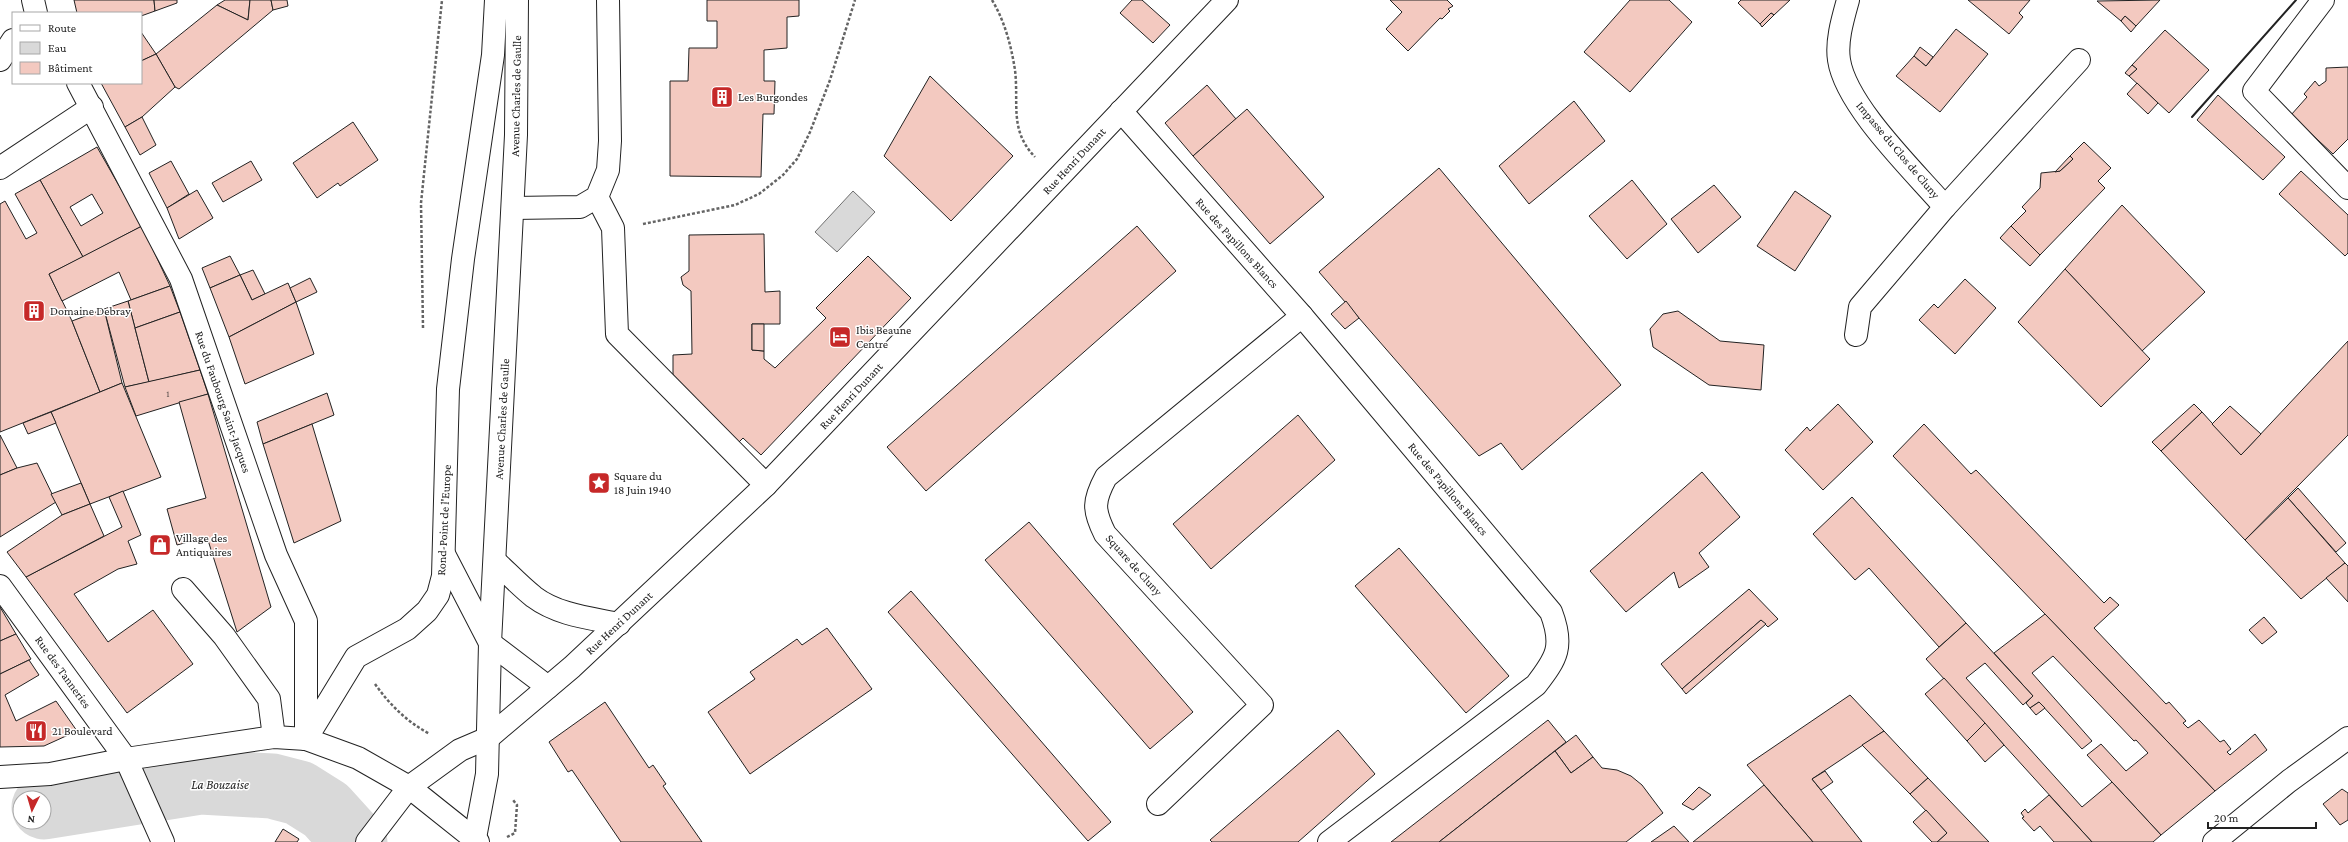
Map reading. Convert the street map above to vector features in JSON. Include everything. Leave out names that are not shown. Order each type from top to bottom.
[{"type":"street","name":"Avenue Charles de Gaulle","points":[[448,389],[463,259],[493,56],[496,0]]},
{"type":"street","name":"Avenue Charles de Gaulle","points":[[476,840],[487,774],[490,643],[516,135],[517,0]]},
{"type":"street","points":[[513,208],[580,208],[597,197],[608,170],[610,141],[608,0]]},
{"type":"street","name":"Rue Henri Dunant","points":[[488,738],[548,688],[619,624],[766,485],[1228,0]]},
{"type":"street","name":"Impasse du Clos de Cluny","points":[[1848,0],[1840,27],[1838,59],[1846,85],[1866,116],[1945,207]]},
{"type":"street","points":[[2323,0],[2254,91],[2348,188]]},
{"type":"street","points":[[0,60],[12,42]]},
{"type":"street","name":"Impasse du Clos de Cluny","points":[[1856,335],[1860,307],[1945,207],[2079,60]]},
{"type":"street","name":"Rue du Faubourg Saint-Jacques","points":[[79,84],[181,279],[276,555],[306,621],[306,739]]},
{"type":"street","points":[[0,168],[92,107]]},
{"type":"street","name":"Rue des Papillons Blancs","points":[[1121,111],[1302,316],[1551,612],[1558,630],[1558,646],[1549,668],[1536,685],[1329,842]]},
{"type":"street","points":[[597,197],[613,228],[617,334],[766,485]]},
{"type":"street","name":"Square de Cluny","points":[[1158,804],[1262,705],[1105,534],[1096,515],[1096,495],[1106,478],[1302,316]]},
{"type":"street","name":"Rond-Point de l'Europe","points":[[306,739],[356,657],[407,629],[427,611],[438,595],[443,576],[445,556],[448,389]]},
{"type":"street","points":[[445,556],[490,643],[548,688]]},
{"type":"street","points":[[495,561],[535,597],[554,609],[576,616],[619,624]]},
{"type":"street","name":"Rue des Tanneries","points":[[0,586],[126,759],[163,842]]},
{"type":"street","points":[[183,589],[224,636],[269,699],[274,737]]},
{"type":"street","points":[[0,777],[50,774],[126,759],[274,737],[306,739],[358,758],[409,787],[476,840]]},
{"type":"street","points":[[367,842],[409,787],[460,750],[488,738]]},
{"type":"street","points":[[2214,842],[2289,781],[2348,738]]},
{"type":"path","points":[[423,330],[421,203],[442,0]]},
{"type":"path","points":[[613,228],[660,222],[735,205],[759,194],[783,175],[797,158],[810,132],[832,73],[855,0]]},
{"type":"path","points":[[992,0],[1001,16],[1010,44],[1015,72],[1017,126],[1025,146],[1057,179]]},
{"type":"water","points":[[853,191],[875,212],[837,252],[815,232]]},
{"type":"water","points":[[301,784],[332,801],[358,822],[375,842],[345,842],[322,819],[297,803]]},
{"type":"building","points":[[74,0],[154,0],[155,11],[142,16],[142,12],[77,12]]},
{"type":"building","points":[[154,0],[177,0],[177,3],[155,11]]},
{"type":"building","points":[[225,0],[250,0],[248,20],[217,5]]},
{"type":"building","points":[[250,0],[271,0],[273,10],[179,89],[175,87],[156,54],[217,5],[248,20]]},
{"type":"building","points":[[271,0],[287,0],[288,6],[273,10]]},
{"type":"building","name":"Les Burgondes","points":[[707,0],[799,0],[799,16],[787,17],[787,48],[764,50],[764,81],[775,81],[774,114],[763,114],[761,177],[670,176],[670,81],[688,81],[689,48],[717,48],[717,21],[707,21]]},
{"type":"building","points":[[1132,0],[1142,0],[1170,25],[1153,43],[1120,13]]},
{"type":"building","points":[[1390,0],[1447,0],[1453,6],[1448,9],[1450,11],[1442,19],[1440,18],[1408,51],[1386,29],[1402,12]]},
{"type":"building","points":[[1630,0],[1669,0],[1692,22],[1630,92],[1584,52]]},
{"type":"building","points":[[1741,0],[1790,0],[1774,15],[1771,13],[1760,24],[1738,3]]},
{"type":"building","points":[[1968,0],[2030,0],[2019,13],[2023,17],[2009,34]]},
{"type":"building","points":[[2160,0],[2136,26],[2125,16],[2121,21],[2097,1]]},
{"type":"building","points":[[1771,13],[1774,15],[1762,27],[1760,24]]},
{"type":"building","points":[[2125,16],[2136,26],[2131,32],[2121,21]]},
{"type":"building","points":[[1956,29],[1988,54],[1940,112],[1896,76],[1914,56],[1926,66]]},
{"type":"building","points":[[2165,30],[2209,70],[2169,113],[2129,76],[2137,69],[2132,65]]},
{"type":"building","points":[[142,33],[156,54],[142,61]]},
{"type":"building","points":[[1920,47],[1933,57],[1926,66],[1914,56]]},
{"type":"building","points":[[156,54],[175,87],[142,117],[125,127],[102,84],[142,84],[142,61]]},
{"type":"building","points":[[2132,65],[2137,69],[2129,76],[2125,73]]},
{"type":"building","points":[[2348,67],[2348,139],[2333,154],[2291,115],[2307,97],[2304,94],[2315,81],[2319,86],[2326,81],[2326,68]]},
{"type":"building","points":[[930,76],[1013,156],[951,221],[884,156]]},
{"type":"building","points":[[2137,83],[2158,103],[2148,114],[2127,94]]},
{"type":"building","points":[[1207,85],[1236,119],[1193,156],[1165,123]]},
{"type":"building","points":[[2218,95],[2285,157],[2263,180],[2197,120]]},
{"type":"building","points":[[1574,101],[1605,141],[1529,204],[1499,166]]},
{"type":"building","points":[[1247,109],[1324,197],[1270,244],[1193,156]]},
{"type":"building","points":[[142,117],[156,145],[140,155],[125,127]]},
{"type":"building","points":[[353,122],[378,160],[340,186],[338,183],[317,198],[293,163]]},
{"type":"building","points":[[2084,142],[2111,168],[2098,181],[2105,188],[2040,255],[2011,226],[2026,211],[2022,207],[2040,188],[2041,173],[2060,171],[2073,159],[2070,156]]},
{"type":"building","points":[[97,147],[142,226],[83,257],[40,180]],"holes":[[[92,194],[103,213],[81,226],[70,207]]]},
{"type":"building","points":[[2070,156],[2073,159],[2060,171],[2055,172]]},
{"type":"building","points":[[171,161],[189,194],[167,208],[149,173]]},
{"type":"building","points":[[251,161],[262,180],[223,202],[212,183]]},
{"type":"building","points":[[1439,168],[1621,385],[1522,470],[1501,443],[1479,456],[1319,272]]},
{"type":"building","points":[[2301,171],[2348,215],[2348,253],[2345,256],[2279,194]]},
{"type":"building","name":"Domaine Debray","points":[[40,180],[83,257],[49,274],[72,321],[100,392],[0,432],[0,204],[5,201],[26,239],[37,233],[15,194]]},
{"type":"building","points":[[1632,180],[1667,224],[1627,259],[1589,216]]},
{"type":"building","points":[[1714,185],[1741,217],[1698,253],[1671,219]]},
{"type":"building","points":[[197,190],[213,218],[179,239],[167,208]]},
{"type":"building","points":[[1795,191],[1831,216],[1795,271],[1757,246]]},
{"type":"building","points":[[2122,205],[2205,292],[2142,351],[2065,269]]},
{"type":"building","points":[[142,226],[170,286],[131,300],[119,272],[62,301],[49,274]]},
{"type":"building","points":[[1137,226],[1176,271],[926,491],[887,447]]},
{"type":"building","points":[[2011,226],[2040,255],[2030,266],[2000,238]]},
{"type":"building","name":"Ibis Beaune Centre","points":[[764,234],[765,292],[780,291],[780,324],[752,324],[752,350],[764,351],[764,359],[775,368],[826,318],[816,308],[868,256],[911,298],[761,455],[743,438],[738,443],[673,382],[673,355],[692,354],[691,291],[683,285],[681,277],[689,271],[689,235]]},
{"type":"building","points":[[230,256],[240,275],[210,288],[202,268]]},
{"type":"building","points":[[2065,269],[2150,359],[2101,407],[2018,322]]},
{"type":"building","points":[[253,270],[265,294],[252,300],[240,275]]},
{"type":"building","points":[[240,275],[252,300],[288,283],[296,302],[229,337],[210,288]]},
{"type":"building","points":[[310,278],[317,292],[296,302],[290,288]]},
{"type":"building","points":[[1965,279],[1996,308],[1955,354],[1919,320],[1934,304],[1938,308]]},
{"type":"building","points":[[170,286],[180,312],[135,328],[128,301]]},
{"type":"building","points":[[128,301],[149,382],[125,387],[104,309]]},
{"type":"building","points":[[1346,301],[1359,318],[1345,329],[1331,314]]},
{"type":"building","points":[[296,302],[314,354],[245,384],[229,337]]},
{"type":"building","points":[[104,309],[122,383],[100,392],[72,321]]},
{"type":"building","points":[[1678,311],[1720,341],[1764,345],[1761,390],[1709,385],[1653,347],[1650,329],[1663,314]]},
{"type":"building","points":[[180,312],[200,370],[149,382],[135,328]]},
{"type":"building","points":[[752,324],[764,324],[764,351],[752,350]]},
{"type":"building","points":[[2348,341],[2348,435],[2245,540],[2161,451],[2202,412],[2241,455]]},
{"type":"building","points":[[200,370],[208,394],[136,416],[125,387]]},
{"type":"building","points":[[122,383],[161,477],[90,504],[51,412]]},
{"type":"building","points":[[327,393],[334,415],[263,444],[257,422]]},
{"type":"building","points":[[208,394],[271,607],[237,632],[207,537],[177,545],[167,509],[206,498],[179,402]]},
{"type":"building","points":[[1838,404],[1873,442],[1823,490],[1785,450],[1807,427],[1810,431]]},
{"type":"building","points":[[2194,404],[2202,412],[2161,451],[2152,442]]},
{"type":"building","points":[[2230,406],[2261,434],[2241,455],[2212,424]]},
{"type":"building","points":[[51,412],[56,423],[28,434],[23,423]]},
{"type":"building","points":[[1298,415],[1335,460],[1211,569],[1173,524]]},
{"type":"building","points":[[312,424],[341,521],[294,543],[263,444]]},
{"type":"building","points":[[1924,424],[1971,474],[1976,470],[2104,603],[2110,597],[2119,605],[2094,628],[2166,704],[2169,702],[2186,721],[2183,723],[2188,728],[2199,720],[2220,742],[2224,740],[2231,749],[2227,752],[2230,755],[2255,734],[2267,750],[2215,791],[1893,456]]},
{"type":"building","points":[[0,435],[17,468],[0,475]]},
{"type":"building","points":[[37,463],[56,502],[0,537],[0,475],[17,468]]},
{"type":"building","points":[[1702,472],[1740,517],[1699,553],[1709,567],[1679,588],[1674,572],[1626,612],[1590,571]]},
{"type":"building","points":[[81,483],[90,504],[62,515],[51,494]]},
{"type":"building","points":[[2298,488],[2346,543],[2336,552],[2288,498]]},
{"type":"building","points":[[123,491],[141,535],[128,541],[137,564],[118,569],[74,594],[108,642],[153,610],[193,664],[127,713],[26,577],[122,527],[109,497]]},
{"type":"building","points":[[1852,497],[1966,623],[1939,647],[1869,568],[1855,580],[1813,534]]},
{"type":"building","points":[[2288,498],[2345,563],[2301,599],[2245,540]]},
{"type":"building","points":[[90,504],[104,536],[26,577],[7,552],[62,515]]},
{"type":"building","points":[[1029,522],[1193,712],[1150,749],[985,560]]},
{"type":"building","points":[[1399,548],[1509,676],[1466,713],[1355,586]]},
{"type":"building","points":[[2345,563],[2348,566],[2348,602],[2326,578]]},
{"type":"building","points":[[1749,589],[1778,619],[1768,627],[1761,620],[1682,689],[1661,664]]},
{"type":"building","points":[[911,591],[1111,822],[1088,841],[888,612]]},
{"type":"building","points":[[0,607],[16,634],[0,641]]},
{"type":"building","points":[[2045,614],[2215,791],[2161,835],[2087,755],[2101,744],[2126,771],[2148,753],[2136,740],[2134,741],[2053,656],[2032,673],[2092,741],[2082,749],[2039,702],[2030,708],[2026,703],[2033,696],[1994,653]]},
{"type":"building","points":[[2264,617],[2277,632],[2262,644],[2249,630]]},
{"type":"building","points":[[1761,620],[1766,624],[1686,694],[1682,689]]},
{"type":"building","points":[[1966,623],[2033,696],[2023,705],[1985,663],[1966,678],[2082,807],[2112,782],[2161,835],[2153,842],[2092,842],[1926,659]]},
{"type":"building","points":[[827,628],[872,689],[750,774],[708,712],[755,679],[750,672],[797,639],[802,645]]},
{"type":"building","points":[[16,634],[31,659],[0,674],[0,641]]},
{"type":"building","points":[[29,660],[39,675],[5,695],[16,721],[56,701],[77,731],[44,746],[0,747],[0,674]]},
{"type":"building","points":[[1944,678],[1985,723],[1967,741],[1925,694]]},
{"type":"building","points":[[1850,695],[1884,731],[1812,779],[1862,842],[1813,842],[1747,765]]},
{"type":"building","points":[[605,702],[649,768],[653,765],[666,784],[663,786],[702,842],[621,842],[572,770],[568,772],[549,742]]},
{"type":"building","points":[[2039,702],[2045,708],[2036,715],[2030,708]]},
{"type":"building","points":[[1548,720],[1566,742],[1439,842],[1391,842]]},
{"type":"building","points":[[1985,723],[2004,745],[1985,762],[1967,741]]},
{"type":"building","points":[[1338,730],[1375,774],[1298,842],[1212,842],[1210,840]]},
{"type":"building","points":[[1884,731],[1928,778],[1910,794],[1862,745]]},
{"type":"building","points":[[1576,735],[1593,757],[1571,773],[1555,751]]},
{"type":"building","points":[[1555,751],[1571,773],[1593,757],[1602,768],[1617,770],[1631,776],[1642,785],[1663,813],[1626,842],[1439,842]]},
{"type":"building","points":[[1825,771],[1833,782],[1821,790],[1812,779]]},
{"type":"building","points":[[1928,778],[1989,842],[1937,842],[1947,833],[1910,794]]},
{"type":"building","points":[[1764,785],[1813,842],[1693,842]]},
{"type":"building","points":[[1699,787],[1711,795],[1693,810],[1682,804]]},
{"type":"building","points":[[2342,789],[2348,793],[2348,820],[2340,825],[2323,804]]},
{"type":"building","points":[[2049,795],[2092,842],[2054,842],[2040,826],[2034,831],[2022,818],[2024,817],[2021,813],[2025,809],[2028,813]]},
{"type":"building","points":[[1926,810],[1947,833],[1937,842],[1932,842],[1913,822]]},
{"type":"building","points":[[1674,826],[1689,842],[1651,842]]},
{"type":"building","points":[[283,829],[299,839],[297,842],[275,842]]},
{"type":"waterway","name":"La Bouzaise","points":[[52,806],[201,782],[272,786],[299,793],[326,810],[355,842]]},
{"type":"wall","points":[[2192,117],[2296,0]]},
{"type":"place","name":"Les Burgondes","points":[[722,97]]},
{"type":"place","name":"Domaine Debray","points":[[34,311]]},
{"type":"place","name":"Ibis Beaune Centre","points":[[840,337]]},
{"type":"place","name":"Square du 18 Juin 1940","points":[[599,483]]},
{"type":"place","name":"Village des Antiquaires","points":[[160,545]]},
{"type":"place","name":"21 Boulevard","points":[[36,731]]}]
